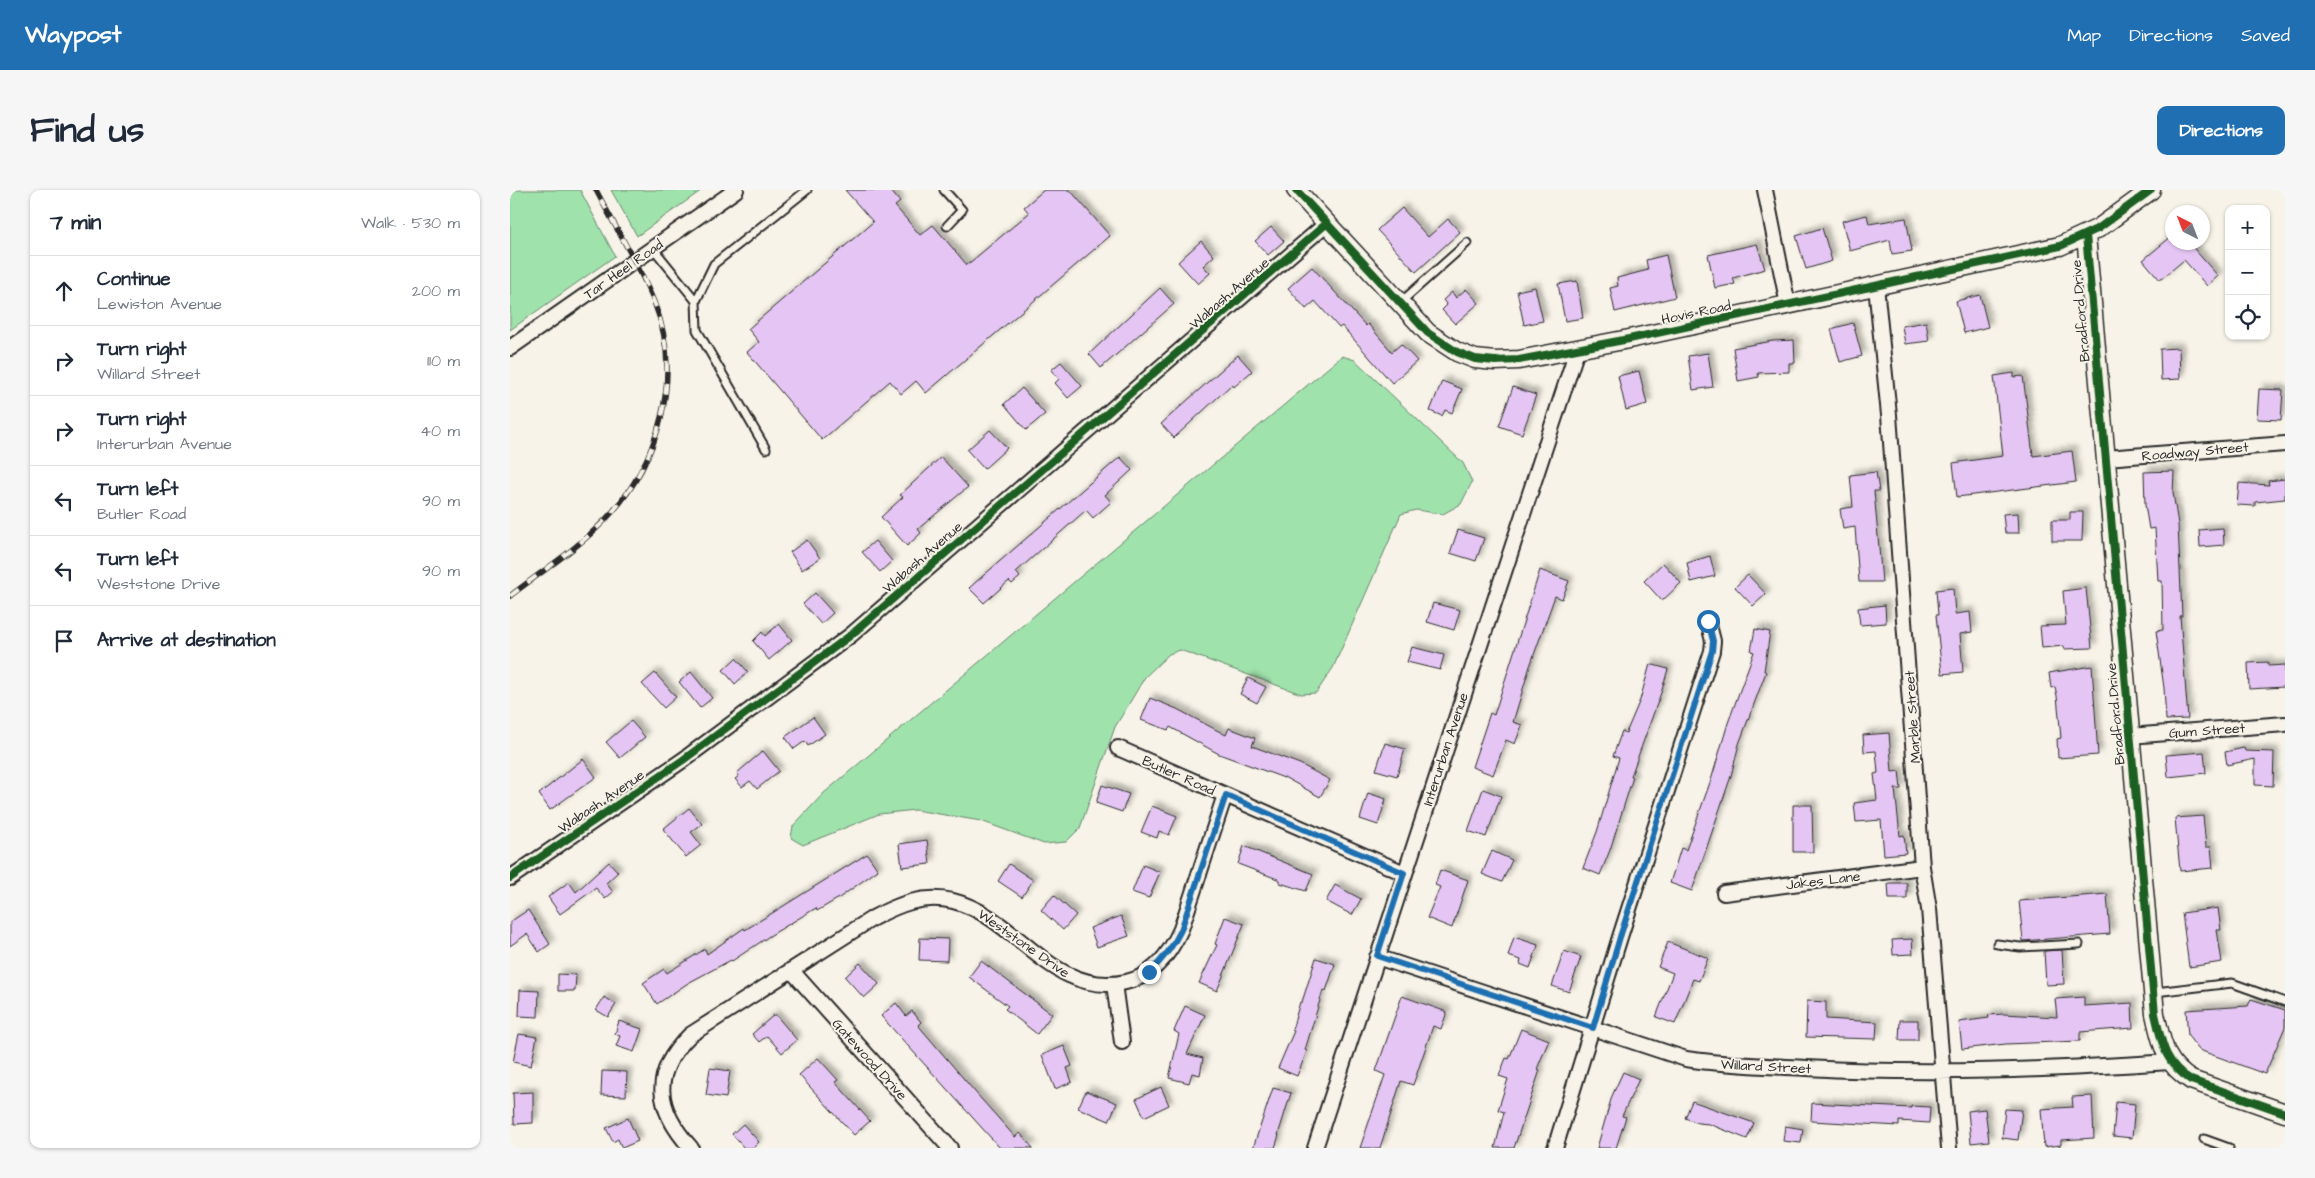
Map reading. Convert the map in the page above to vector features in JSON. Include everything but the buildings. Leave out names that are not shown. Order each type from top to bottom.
[{"type":"street","name":"Tar Heel Road","points":[[510,348],[736,190]]},
{"type":"street","name":"Hovis Road","points":[[1296,190],[1398,303],[1437,340],[1456,352],[1475,359],[1494,362],[1520,360],[1577,350],[2060,246],[2086,235],[2123,212],[2151,190]]},
{"type":"street","points":[[1765,190],[1788,305]]},
{"type":"street","name":"Wabash Avenue","points":[[510,878],[683,760],[851,635],[1326,224]]},
{"type":"street","name":"Bradford Drive","points":[[2086,235],[2152,992],[2161,1041],[2170,1062],[2179,1072],[2191,1080],[2285,1113]]},
{"type":"street","name":"Marble Street","points":[[1876,286],[1889,415],[1922,867],[1929,909],[1949,1148]]},
{"type":"street","name":"Interurban Avenue","points":[[1315,1148],[1577,350]]},
{"type":"street","name":"Roadway Street","points":[[2106,458],[2285,444]]},
{"type":"street","points":[[1555,1148],[1620,937],[1712,651],[1713,641],[1708,621]]},
{"type":"street","name":"Gum Street","points":[[2130,736],[2285,724]]},
{"type":"street","name":"Butler Road","points":[[1118,748],[1404,873]]},
{"type":"street","name":"Weststone Drive","points":[[691,1148],[668,1118],[663,1100],[666,1070],[672,1054],[690,1034],[873,918],[896,906],[925,899],[945,900],[973,908],[990,918],[1061,972],[1077,980],[1095,984],[1114,984],[1133,980],[1149,972],[1163,960],[1174,946],[1181,930],[1226,795]]},
{"type":"street","name":"Jakes Lane","points":[[1724,893],[1922,867]]},
{"type":"street","name":"Willard Street","points":[[1377,956],[1686,1059],[1716,1063],[1854,1071],[1944,1073],[2170,1062]]},
{"type":"street","name":"Gatewood Drive","points":[[791,970],[950,1148]]},
{"type":"street","points":[[1114,984],[1122,1042]]},
{"type":"lane","points":[[766,449],[697,330],[696,301],[714,264],[807,190]]},
{"type":"lane","points":[[944,190],[962,210],[946,226]]},
{"type":"lane","points":[[1398,303],[1468,243]]},
{"type":"lane","points":[[653,248],[696,301]]},
{"type":"lane","points":[[1997,944],[2020,947],[2079,944]]},
{"type":"lane","points":[[2152,992],[2232,983],[2285,1002]]},
{"type":"lane","points":[[2204,1139],[2229,1148]]},
{"type":"green space","points":[[510,190],[580,190],[615,256],[510,330]]},
{"type":"green space","points":[[611,190],[702,190],[637,236]]},
{"type":"green space","points":[[1342,356],[1355,360],[1463,463],[1472,482],[1461,504],[1443,514],[1416,510],[1401,514],[1333,668],[1316,693],[1301,694],[1180,650],[1169,654],[1145,677],[1115,727],[1080,828],[1066,842],[1044,844],[981,821],[915,810],[879,814],[803,845],[791,838],[793,826],[824,793]]},
{"type":"railway","points":[[510,596],[594,531],[624,498],[640,473],[652,446],[661,418],[666,389],[667,359],[663,330],[648,288],[596,190]]},
{"type":"cycle path","points":[[1296,190],[1428,333],[1457,352],[1475,359],[1495,361],[1519,360],[1629,339],[2060,246],[2099,228],[2151,190]]},
{"type":"cycle path","points":[[510,878],[683,760],[851,635],[1326,224]]},
{"type":"cycle path","points":[[2086,235],[2155,1014],[2165,1051],[2175,1067],[2191,1080],[2285,1113]]},
{"type":"route","points":[[1149,972],[1163,960],[1174,946],[1181,930],[1226,795],[1404,873],[1377,956],[1593,1028],[1620,937],[1712,651],[1713,641],[1708,621]]}]
